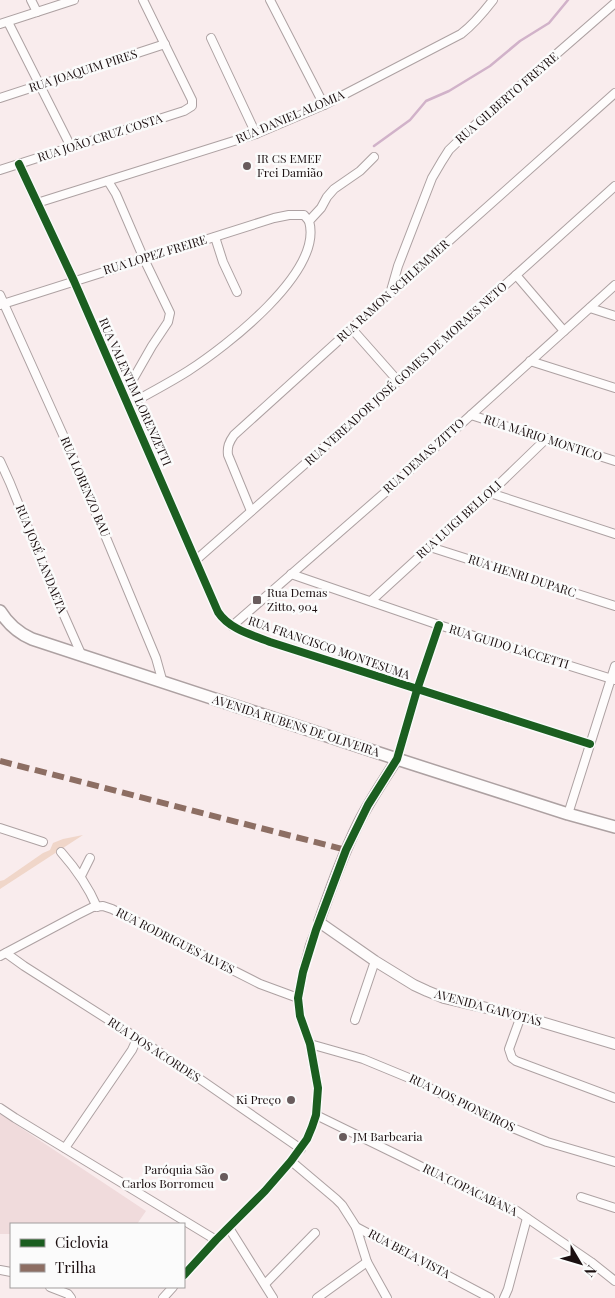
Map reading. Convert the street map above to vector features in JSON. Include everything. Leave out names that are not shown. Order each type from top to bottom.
[{"type":"main road","name":"AVENIDA RUBENS DE OLIVEIRA","points":[[0,610],[8,622],[20,634],[32,639],[397,759],[568,814],[615,827]]},
{"type":"street","points":[[31,0],[37,12]]},
{"type":"street","points":[[71,147],[40,85],[4,23],[74,0]]},
{"type":"street","points":[[143,0],[165,44]]},
{"type":"street","points":[[270,0],[324,105]]},
{"type":"street","name":"RUA DANIEL ALOMIA","points":[[37,203],[256,134],[324,105],[461,34],[484,13],[492,0]]},
{"type":"street","name":"RUA GILBERTO FREYRE","points":[[390,294],[398,266],[432,178],[449,150],[615,3]]},
{"type":"street","points":[[211,38],[256,134]]},
{"type":"street","name":"RUA JOAQUIM PIRES","points":[[0,98],[165,44]]},
{"type":"street","name":"RUA JOÃO CRUZ COSTA","points":[[0,170],[187,110],[192,106],[192,100],[165,44]]},
{"type":"street","name":"RUA RAMON SCHLEMMER","points":[[251,511],[228,455],[231,439],[615,93]]},
{"type":"street","points":[[309,221],[321,208],[332,191],[360,171],[374,157]]},
{"type":"street","name":"RUA VALENTIM LORENZETTI","points":[[19,164],[74,281],[218,612],[232,626]]},
{"type":"street","points":[[108,181],[116,194],[168,309],[170,318],[124,395]]},
{"type":"street","name":"RUA VEREADOR JOSÉ GOMES DE MORAES NETO","points":[[196,560],[615,186]]},
{"type":"street","name":"RUA LOPEZ FREIRE","points":[[2,304],[268,220],[289,215],[304,215],[309,221]]},
{"type":"street","name":"RUA VALENTIM LORENZETTI","points":[[128,406],[186,372],[208,356],[227,342],[271,302],[289,282],[306,255],[311,233],[309,221]]},
{"type":"street","points":[[214,237],[237,292]]},
{"type":"street","points":[[516,275],[564,331]]},
{"type":"street","name":"RUA DEMAS ZITTO","points":[[232,626],[615,286]]},
{"type":"street","name":"RUA LORENZO BAU","points":[[0,295],[2,304],[68,446],[156,658],[162,682]]},
{"type":"street","points":[[590,308],[615,316]]},
{"type":"street","points":[[352,329],[398,381]]},
{"type":"street","points":[[530,361],[615,388]]},
{"type":"street","name":"RUA MÁRIO MONTICO","points":[[471,415],[615,461]]},
{"type":"street","name":"RUA LUIGI BELLOLI","points":[[371,601],[490,494],[547,438]]},
{"type":"street","name":"RUA JOSÉ LANDAETA","points":[[0,461],[82,656]]},
{"type":"street","points":[[490,494],[615,534]]},
{"type":"street","name":"RUA HENRI DUPARC","points":[[430,547],[615,606]]},
{"type":"street","name":"RUA GUIDO LACCETTI","points":[[291,574],[439,625],[613,680]]},
{"type":"street","points":[[185,1274],[265,1191],[301,1149],[307,1139],[316,1115],[318,1088],[310,1044],[300,1016],[298,998],[303,972],[310,945],[346,850],[368,805],[397,759],[439,625]]},
{"type":"street","name":"RUA FRANCISCO MONTESUMA","points":[[232,626],[270,642],[590,744]]},
{"type":"street","points":[[568,814],[613,680],[615,666]]},
{"type":"street","points":[[0,828],[43,842]]},
{"type":"street","points":[[3,954],[96,907],[81,876],[61,852]]},
{"type":"street","points":[[81,876],[90,858]]},
{"type":"street","name":"RUA RODRIGUES ALVES","points":[[96,907],[108,907],[260,984],[298,998]]},
{"type":"street","name":"AVENIDA GAIVOTAS","points":[[319,922],[375,961],[414,984],[444,998],[521,1016],[615,1044]]},
{"type":"street","name":"RUA DOS ACORDES","points":[[3,954],[181,1066],[301,1149]]},
{"type":"street","points":[[355,1020],[375,961]]},
{"type":"street","points":[[521,1016],[509,1049],[512,1058],[615,1098]]},
{"type":"street","points":[[65,1148],[132,1050],[137,1039]]},
{"type":"street","name":"RUA DOS PIONEIROS","points":[[310,1044],[363,1059],[409,1078],[503,1124],[547,1142],[615,1162]]},
{"type":"street","points":[[0,1108],[216,1240]]},
{"type":"street","name":"RUA COPACABANA","points":[[316,1115],[448,1180],[517,1211],[591,1262],[615,1282]]},
{"type":"street","name":"RUA BELA VISTA","points":[[291,1161],[336,1199],[356,1227],[490,1298]]},
{"type":"street","points":[[581,1197],[615,1208]]},
{"type":"street","points":[[504,1298],[527,1218]]},
{"type":"street","points":[[356,1227],[368,1262],[387,1298]]},
{"type":"street","points":[[229,1228],[274,1298]]},
{"type":"street","points":[[264,1284],[315,1233]]},
{"type":"street","points":[[317,1298],[368,1262]]},
{"type":"street","points":[[53,1288],[68,1294],[71,1298]]},
{"type":"street","points":[[162,1298],[172,1288]]},
{"type":"shaded area","points":[[83,835],[0,889],[0,881],[50,850],[53,843]]},
{"type":"shaded area","points":[[0,1114],[146,1211],[138,1223],[10,1223],[10,1234],[0,1234]]},
{"type":"waterway","points":[[374,146],[410,120],[426,101],[449,91],[490,66],[520,41],[549,23],[568,0]]},
{"type":"marked path","points":[[0,761],[346,850]]},
{"type":"cycle path","points":[[19,164],[74,281],[218,612],[223,618],[241,631],[270,642],[590,744]]},
{"type":"cycle path","points":[[185,1274],[265,1191],[291,1161],[307,1139],[312,1127],[316,1115],[318,1088],[310,1044],[300,1016],[298,998],[303,972],[316,930],[346,850],[368,805],[397,759],[417,690],[439,625]]},
{"type":"place","name":"IR CS EMEF Frei Damião","points":[[247,166]]},
{"type":"place","name":"Rua Demas Zitto, 904","points":[[257,600]]},
{"type":"place","name":"Ki Preço","points":[[291,1100]]},
{"type":"place","name":"JM Barbearia","points":[[343,1137]]},
{"type":"place","name":"Paróquia São Carlos Borromeu","points":[[224,1177]]}]
